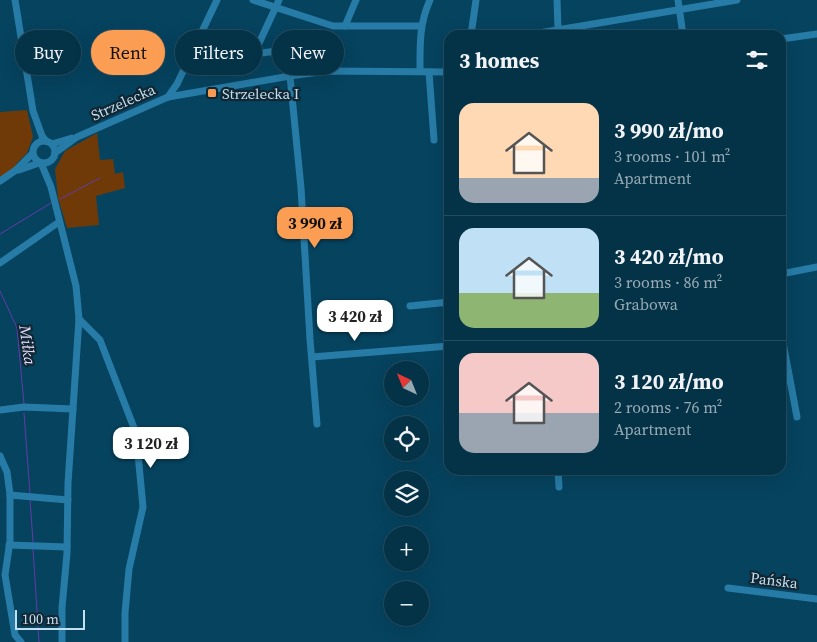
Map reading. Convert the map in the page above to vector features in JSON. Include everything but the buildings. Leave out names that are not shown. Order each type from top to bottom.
[{"type":"street","points":[[0,181],[16,170],[32,154],[33,148],[37,143],[35,119],[16,2],[23,0]]},
{"type":"street","points":[[203,30],[217,0]]},
{"type":"street","points":[[253,0],[333,26],[421,26]]},
{"type":"street","points":[[262,37],[279,0]]},
{"type":"street","points":[[345,26],[356,0]]},
{"type":"street","points":[[420,71],[421,26],[430,0]]},
{"type":"street","points":[[472,30],[476,0]]},
{"type":"street","points":[[557,0],[558,29]]},
{"type":"street","points":[[678,0],[682,30]]},
{"type":"street","points":[[553,30],[737,0]]},
{"type":"street","points":[[786,38],[817,34]]},
{"type":"street","name":"Strzelecka","points":[[55,153],[77,137],[168,97],[327,71],[444,72]]},
{"type":"street","points":[[429,72],[434,140]]},
{"type":"street","points":[[168,97],[181,75]]},
{"type":"street","points":[[290,76],[301,188],[317,424]]},
{"type":"street","points":[[177,84],[188,94]]},
{"type":"street","points":[[35,119],[42,136],[49,142],[55,153],[50,161],[51,187]]},
{"type":"street","name":"Strzelecka","points":[[49,142],[77,137]]},
{"type":"street","points":[[37,143],[49,142]]},
{"type":"street","points":[[32,154],[35,160],[41,163],[51,187],[76,286],[79,318],[62,608],[62,642]]},
{"type":"street","points":[[16,170],[50,161]]},
{"type":"street","points":[[0,263],[60,222]]},
{"type":"street","points":[[786,273],[817,267]]},
{"type":"street","points":[[410,306],[444,303]]},
{"type":"street","points":[[79,318],[100,340],[136,433],[143,506],[129,568],[125,613],[125,642]]},
{"type":"street","points":[[312,357],[444,346]]},
{"type":"street","points":[[786,358],[797,416]]},
{"type":"street","points":[[0,410],[24,407],[73,409]]},
{"type":"street","points":[[0,456],[7,472],[10,495],[10,545],[5,575],[15,635],[21,642]]},
{"type":"street","points":[[558,475],[559,487]]},
{"type":"street","points":[[10,495],[68,500]]},
{"type":"street","points":[[10,545],[67,546]]},
{"type":"street","name":"Pańska","points":[[728,588],[817,599]]},
{"type":"shaded area","points":[[27,110],[33,137],[27,153],[14,169],[0,177],[0,112]]},
{"type":"shaded area","points":[[97,133],[100,160],[113,159],[115,174],[123,172],[125,188],[96,196],[99,225],[67,228],[58,198],[55,169],[65,151]]},
{"type":"waterway","points":[[60,199],[100,178]]},
{"type":"waterway","points":[[0,234],[51,203]]},
{"type":"waterway","name":"Miłka","points":[[0,291],[17,328],[24,404]]},
{"type":"waterway","name":"Miłka","points":[[24,413],[30,494]]},
{"type":"waterway","name":"Miłka","points":[[30,499],[33,542]]},
{"type":"waterway","name":"Miłka","points":[[33,548],[39,642]]},
{"type":"place","name":"Strzelecka I","points":[[212,93]]}]
